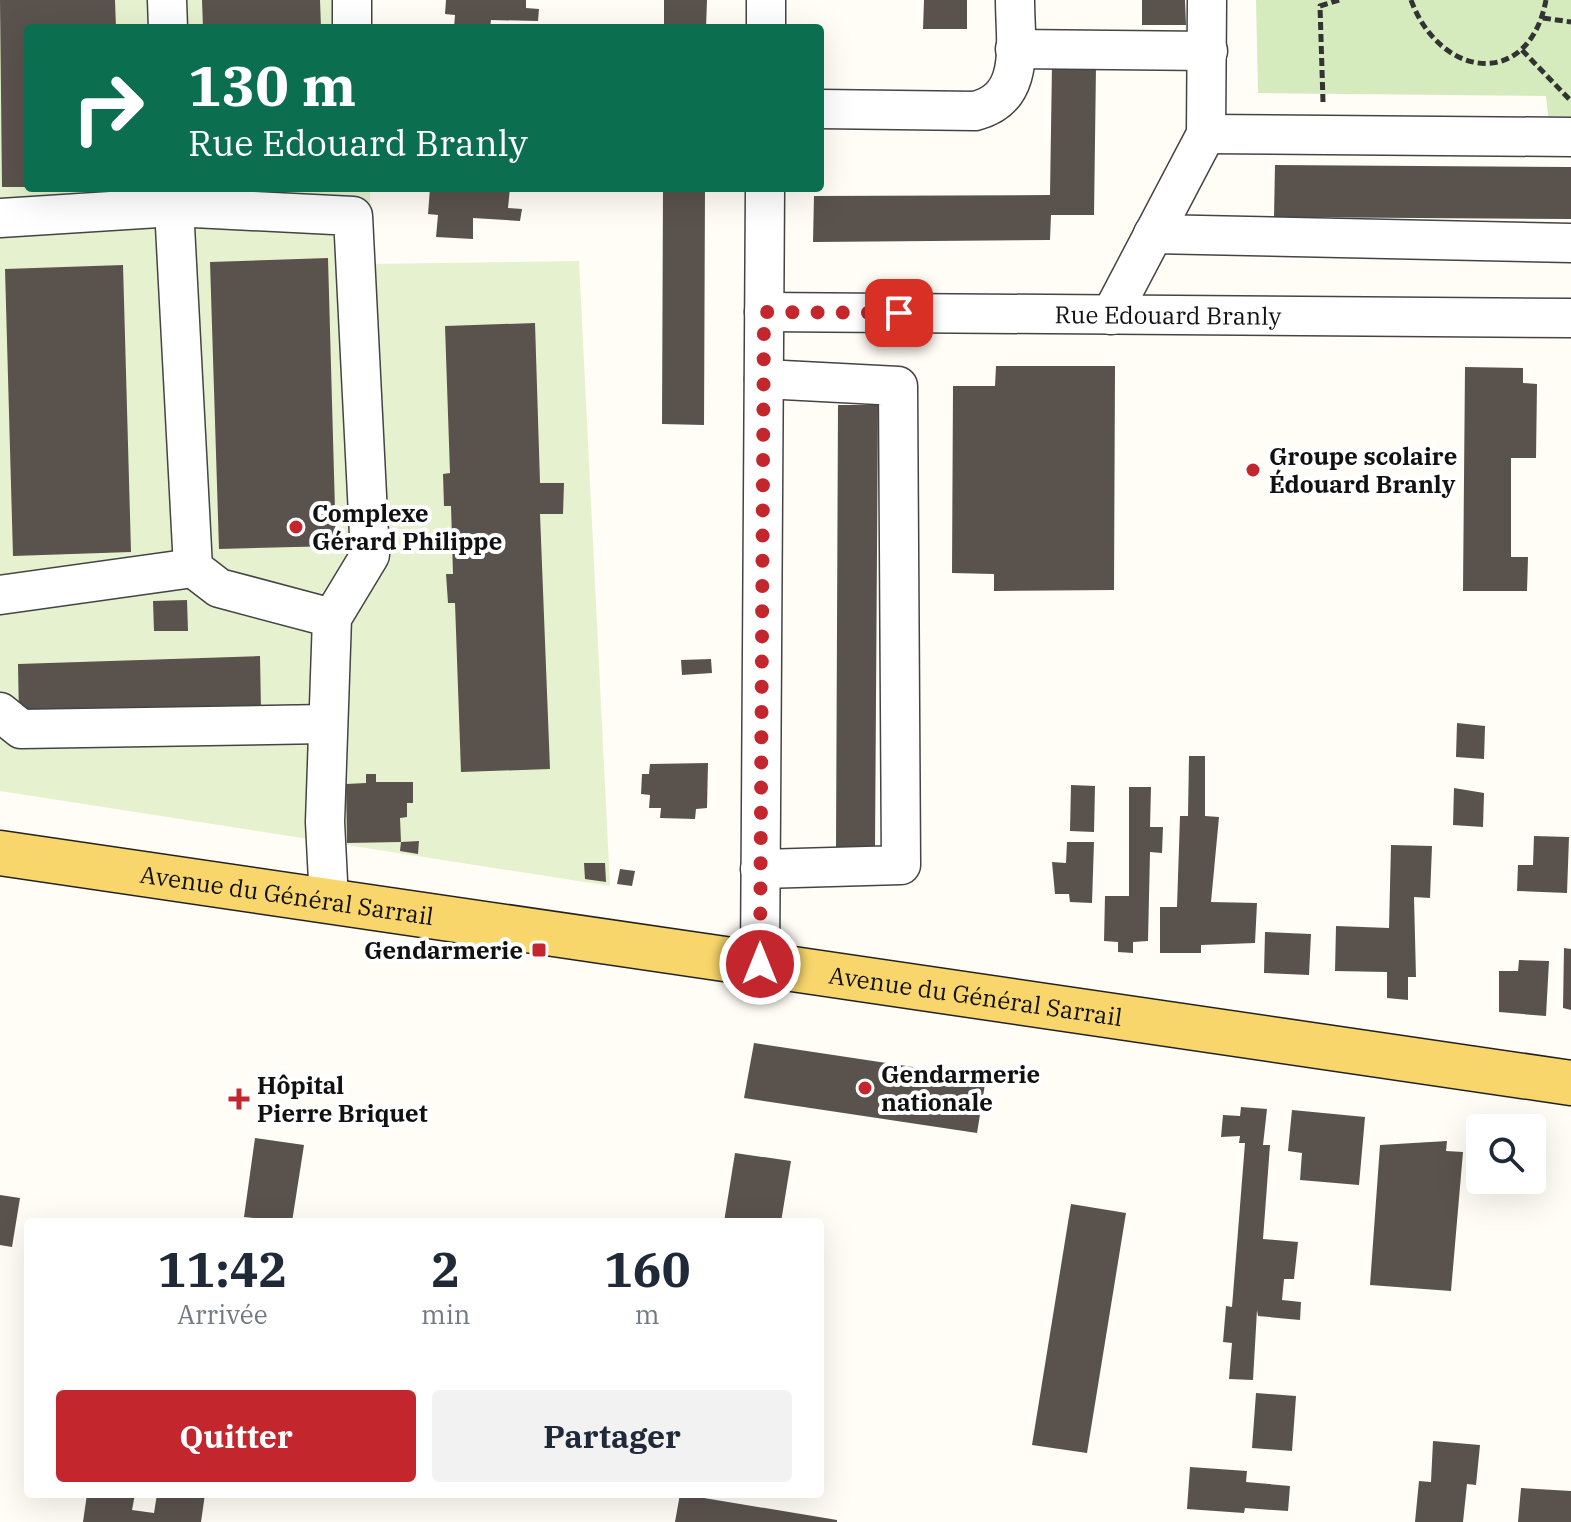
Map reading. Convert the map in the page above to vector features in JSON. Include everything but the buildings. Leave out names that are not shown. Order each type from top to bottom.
[{"type":"main road","name":"Avenue du Général Sarrail","points":[[0,853],[1571,1083]]},
{"type":"street","points":[[167,0],[168,24]]},
{"type":"street","points":[[352,0],[352,24]]},
{"type":"street","points":[[766,0],[766,24]]},
{"type":"street","points":[[824,109],[975,111],[994,106],[1006,95],[1013,80],[1015,0]]},
{"type":"street","points":[[1111,315],[1206,134],[1207,0]]},
{"type":"street","points":[[1015,49],[1208,51]]},
{"type":"street","points":[[1206,134],[1571,137]]},
{"type":"street","points":[[760,964],[765,192]]},
{"type":"street","points":[[174,198],[193,568]]},
{"type":"street","points":[[0,218],[174,198],[353,202],[370,555],[332,618],[326,724],[325,822],[329,901]]},
{"type":"street","points":[[1153,234],[1571,243]]},
{"type":"street","name":"Rue Edouard Branly","points":[[764,312],[1571,318]]},
{"type":"street","points":[[760,869],[901,865],[898,386],[764,379]]},
{"type":"street","points":[[0,595],[193,568],[219,588],[332,618]]},
{"type":"street","points":[[0,712],[21,729],[326,724]]},
{"type":"path","points":[[1323,135],[1319,3],[1339,0]]},
{"type":"path","points":[[1411,0],[1433,41],[1453,57],[1474,63],[1503,60],[1522,50],[1543,18],[1546,0]]},
{"type":"path","points":[[1543,18],[1571,22]]},
{"type":"path","points":[[1522,50],[1571,101]]},
{"type":"green space","name":"Complexe Gérard Philippe","points":[[0,0],[367,0],[367,24],[24,24],[24,192],[370,192],[371,264],[579,261],[610,886],[0,791]]},
{"type":"green space","points":[[1256,0],[1571,0],[1571,123],[1549,123],[1546,96],[1258,93]]},
{"type":"place","name":"Groupe scolaire Édouard Branly","points":[[1253,470]]},
{"type":"place","name":"Complexe Gérard Philippe","points":[[296,527]]},
{"type":"place","name":"Gendarmerie","points":[[539,950]]},
{"type":"place","name":"Gendarmerie nationale","points":[[865,1088]]},
{"type":"place","name":"Hôpital Pierre Briquet","points":[[239,1099]]},
{"type":"route","points":[[760,964],[764,312],[899,313]]}]
